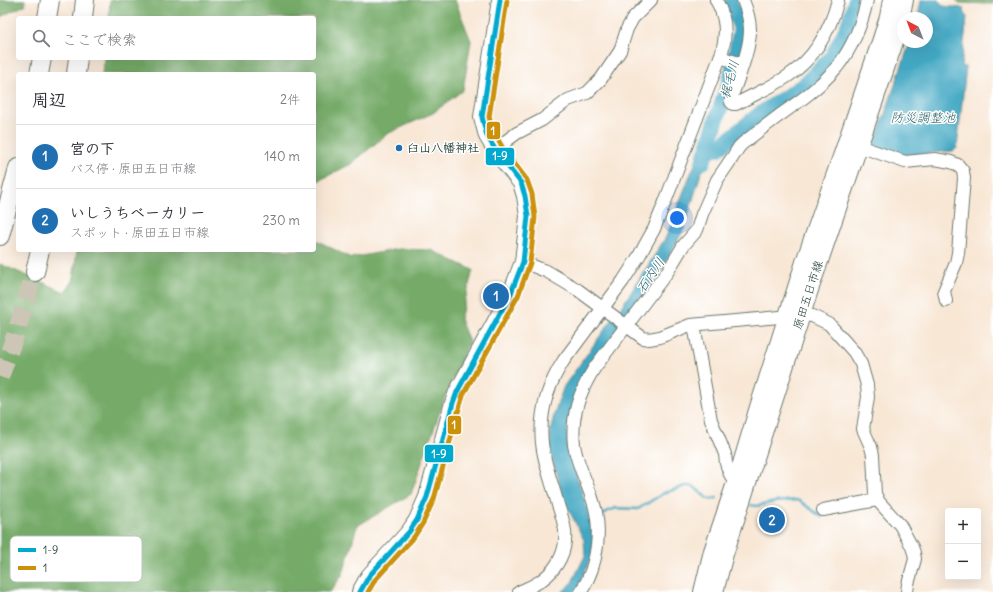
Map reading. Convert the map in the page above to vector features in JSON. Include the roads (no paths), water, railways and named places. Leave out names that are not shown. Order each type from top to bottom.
[{"type":"highway","points":[[47,16],[50,0]]},
{"type":"highway","points":[[84,16],[85,0]]},
{"type":"highway","points":[[39,72],[42,60]]},
{"type":"highway","points":[[76,72],[78,60]]},
{"type":"highway","points":[[0,236],[16,176]]},
{"type":"highway","points":[[35,272],[40,252]]},
{"type":"main road","points":[[360,592],[369,576],[409,532],[417,520],[427,497],[453,403],[511,293],[523,262],[528,216],[525,196],[521,183],[498,154],[487,136],[482,117],[500,0]]},
{"type":"main road","name":"原田五日市線","points":[[715,592],[794,315],[805,259],[881,39],[888,17],[891,0]]},
{"type":"main road","name":"原田五日市線","points":[[702,592],[712,551],[736,480],[758,406],[859,146],[901,20],[905,0]]},
{"type":"street","points":[[498,154],[506,141],[517,133],[542,120],[568,100],[587,93],[601,79],[620,51],[627,29],[633,18],[651,0]]},
{"type":"street","points":[[519,592],[536,584],[549,574],[562,554],[565,539],[565,530],[542,445],[542,415],[549,386],[564,360],[603,309],[639,256],[654,229],[666,202],[724,43],[725,24],[723,15],[716,0]]},
{"type":"street","points":[[743,0],[747,9],[749,20],[749,42],[731,99],[733,104],[736,104],[776,84],[801,66],[812,55],[821,42],[834,15],[838,0]]},
{"type":"street","points":[[581,592],[594,562],[598,529],[593,500],[574,446],[574,418],[581,392],[587,379],[625,325],[668,271],[683,246],[697,230],[702,214],[717,180],[739,147],[825,80],[847,52],[856,36],[867,0]]},
{"type":"street","points":[[720,57],[742,64]]},
{"type":"street","points":[[859,146],[905,162],[930,159],[950,162],[958,165],[963,171],[964,178],[958,253],[956,263],[944,291],[946,301]]},
{"type":"street","points":[[523,262],[548,272],[578,290],[643,338],[649,339],[660,337],[690,325],[794,315],[812,316],[830,326],[858,358],[864,371],[868,398],[863,429],[874,455],[875,494],[877,500],[900,525],[914,553],[915,560],[907,592]]},
{"type":"street","points":[[694,325],[711,420],[724,452],[730,476],[736,480]]},
{"type":"street","points":[[823,510],[877,500]]},
{"type":"water","name":"防災調整池","points":[[921,0],[939,0],[943,6],[963,8],[967,18],[961,67],[966,67],[957,148],[953,151],[896,156],[873,148],[908,48],[933,48],[933,12],[919,12]]},
{"type":"water","points":[[742,133],[717,154],[701,173],[684,229],[661,270],[609,341],[571,411],[567,430],[568,449],[591,520],[593,538],[592,555],[577,590],[574,592],[562,592],[571,584],[585,556],[584,540],[563,498],[551,454],[550,432],[555,411],[564,386],[626,300],[666,237],[704,144]]},
{"type":"waterway","name":"梶毛川","points":[[703,162],[731,78],[741,28],[729,0]]},
{"type":"waterway","name":"石内川","points":[[717,149],[760,114],[804,85],[832,57],[848,26],[856,0]]},
{"type":"waterway","points":[[600,517],[608,511],[616,508],[638,509],[664,493],[685,486],[693,486],[707,498],[717,498]]},
{"type":"waterway","points":[[751,505],[757,506],[775,502],[797,500],[822,517]]},
{"type":"tunnel","points":[[0,377],[15,336],[35,272]]},
{"type":"place","name":"臼山八幡神社","points":[[399,148]]},
{"type":"place","name":"宮の下","points":[[496,296]]},
{"type":"place","name":"いしうちベーカリー","points":[[772,520]]}]
